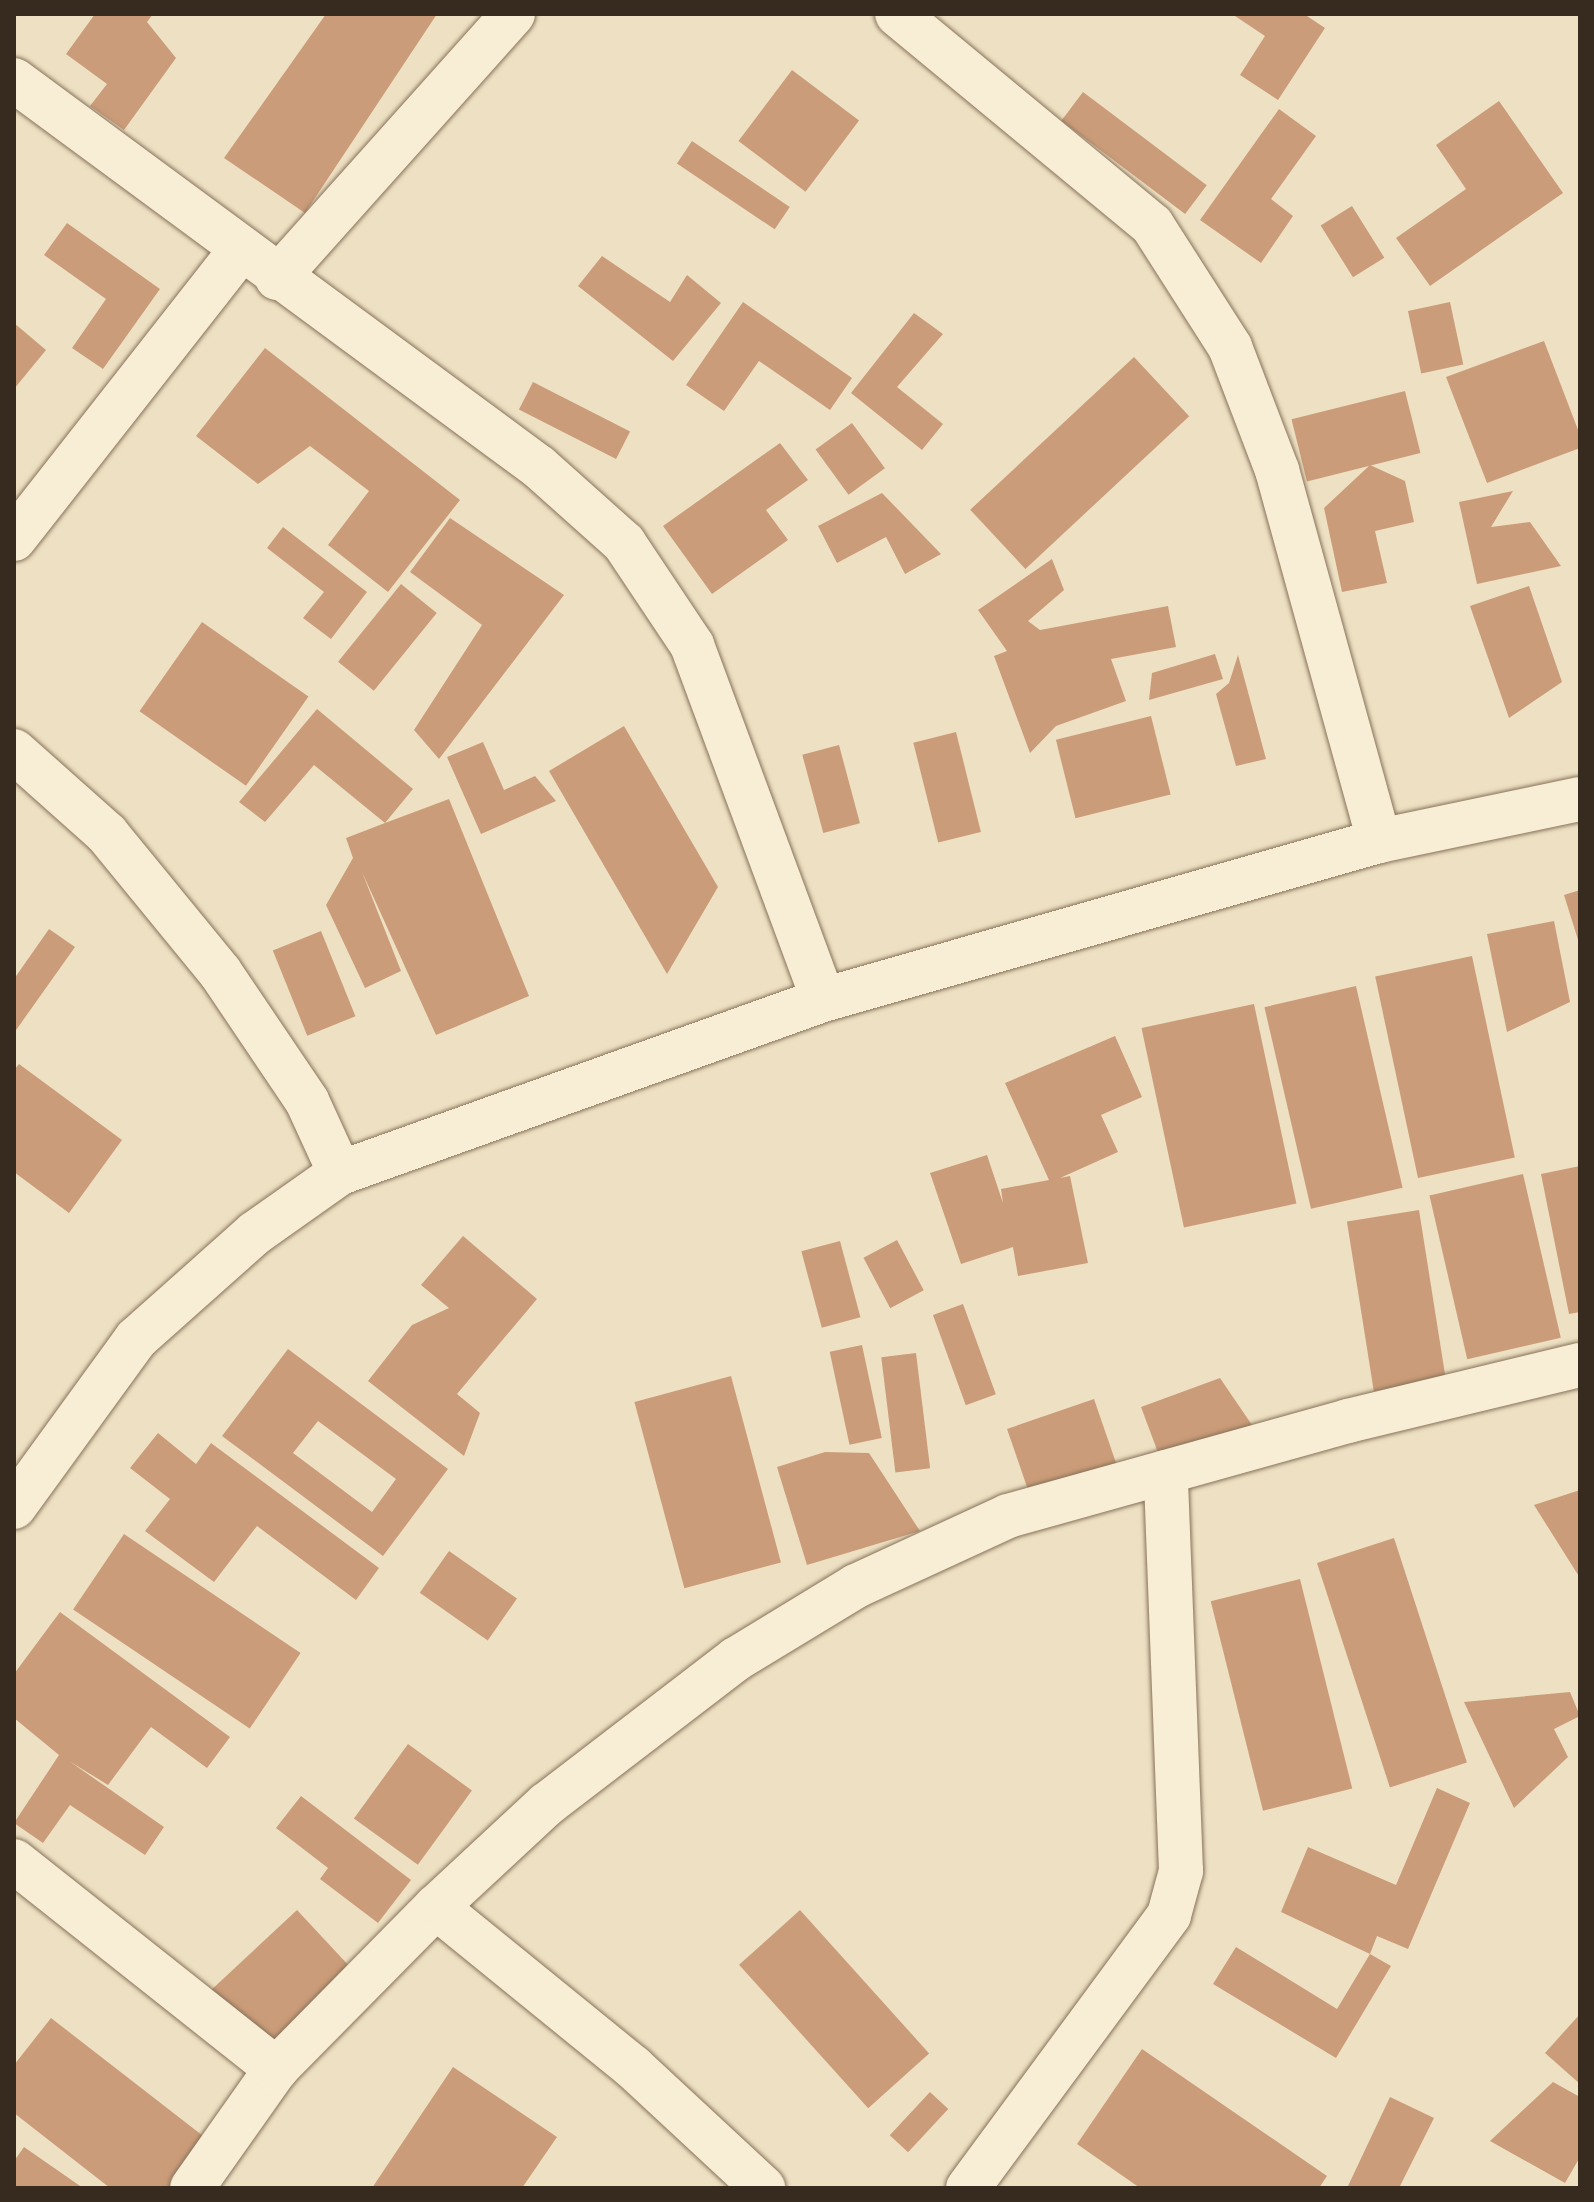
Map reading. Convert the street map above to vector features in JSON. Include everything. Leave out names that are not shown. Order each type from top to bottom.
[{"type":"street","points":[[277,278],[513,14]]},
{"type":"street","points":[[914,19],[1152,225],[1230,347],[1277,470],[1379,841]]},
{"type":"street","points":[[14,80],[240,251],[539,467],[624,543],[692,645],[823,1000]]},
{"type":"street","points":[[14,539],[240,251]]},
{"type":"street","points":[[14,751],[107,834],[220,972],[307,1101],[340,1173]]},
{"type":"street","points":[[14,1507],[136,1339],[255,1233],[340,1173],[823,1000],[1379,841],[1580,799]]},
{"type":"street","points":[[192,2188],[276,2069],[436,1907],[547,1804],[736,1659],[856,1586],[1008,1516],[1580,1365]]},
{"type":"street","points":[[968,2188],[1169,1915],[1181,1871],[1166,1472]]},
{"type":"street","points":[[14,1861],[276,2069]]},
{"type":"street","points":[[436,1907],[633,2067],[763,2188]]},
{"type":"building","points":[[95,14],[153,14],[147,22],[176,58],[124,130],[90,106],[107,84],[66,54]]},
{"type":"building","points":[[326,14],[437,14],[305,213],[224,158]]},
{"type":"building","points":[[1232,14],[1304,14],[1325,28],[1278,100],[1240,75],[1265,36]]},
{"type":"building","points":[[792,70],[859,121],[806,192],[738,141]]},
{"type":"building","points":[[1083,92],[1207,185],[1185,214],[1061,121]]},
{"type":"building","points":[[1499,101],[1563,193],[1430,286],[1396,238],[1466,189],[1436,145]]},
{"type":"building","points":[[1279,109],[1316,136],[1271,199],[1293,216],[1261,263],[1200,220]]},
{"type":"building","points":[[692,141],[790,207],[775,229],[677,163]]},
{"type":"building","points":[[1352,206],[1384,258],[1353,277],[1321,226]]},
{"type":"building","points":[[67,223],[160,289],[103,369],[72,348],[106,299],[44,255]]},
{"type":"building","points":[[602,256],[670,302],[687,275],[721,303],[673,361],[578,286]]},
{"type":"building","points":[[743,302],[852,378],[830,410],[759,361],[724,411],[686,385]]},
{"type":"building","points":[[1450,302],[1463,365],[1421,374],[1408,311]]},
{"type":"building","points":[[914,313],[943,334],[897,387],[943,424],[922,450],[851,393]]},
{"type":"building","points":[[14,323],[46,350],[14,389]]},
{"type":"building","points":[[1544,341],[1580,435],[1580,448],[1487,483],[1446,377]]},
{"type":"building","points":[[265,348],[460,500],[388,592],[328,545],[369,491],[310,446],[258,484],[196,436]]},
{"type":"building","points":[[1134,357],[1189,416],[1025,569],[970,510]]},
{"type":"building","points":[[533,382],[630,431],[616,459],[519,410]]},
{"type":"building","points":[[1405,391],[1420,453],[1307,481],[1291,419]]},
{"type":"building","points":[[852,423],[885,468],[849,495],[816,449]]},
{"type":"building","points":[[780,443],[808,480],[766,510],[788,540],[712,594],[663,526]]},
{"type":"building","points":[[1370,465],[1405,481],[1414,522],[1375,531],[1387,583],[1342,592],[1324,508]]},
{"type":"building","points":[[1513,491],[1491,527],[1530,522],[1561,566],[1477,584],[1459,502]]},
{"type":"building","points":[[882,493],[941,554],[905,574],[886,537],[837,563],[818,526]]},
{"type":"building","points":[[450,518],[564,595],[439,759],[414,730],[482,625],[410,572]]},
{"type":"building","points":[[283,527],[367,592],[331,639],[303,618],[324,592],[267,548]]},
{"type":"building","points":[[1052,559],[1064,590],[1028,621],[1040,630],[1168,606],[1176,647],[1111,659],[1126,701],[1056,726],[1030,753],[994,656],[1007,651],[978,610]]},
{"type":"building","points":[[401,584],[437,613],[374,691],[338,662]]},
{"type":"building","points":[[1529,586],[1562,682],[1509,718],[1470,606]]},
{"type":"building","points":[[202,622],[308,697],[246,786],[139,711]]},
{"type":"building","points":[[1215,654],[1223,679],[1149,700],[1152,673]]},
{"type":"building","points":[[1238,655],[1266,759],[1236,766],[1216,694],[1229,683]]},
{"type":"building","points":[[317,709],[413,789],[385,823],[314,765],[265,822],[239,802]]},
{"type":"building","points":[[1151,716],[1171,795],[1076,818],[1056,740]]},
{"type":"building","points":[[624,726],[718,887],[667,974],[549,771]]},
{"type":"building","points":[[956,732],[981,832],[938,843],[913,743]]},
{"type":"building","points":[[483,742],[504,790],[535,776],[556,801],[481,834],[447,757]]},
{"type":"building","points":[[839,745],[860,823],[823,833],[802,755]]},
{"type":"building","points":[[449,799],[529,996],[436,1035],[362,872],[401,971],[365,988],[326,905],[353,858],[346,838]]},
{"type":"building","points":[[1580,890],[1580,943],[1579,943],[1564,895]]},
{"type":"building","points":[[1554,921],[1570,1002],[1507,1032],[1487,934]]},
{"type":"building","points":[[49,929],[75,947],[14,1033],[14,979]]},
{"type":"building","points":[[321,931],[355,1016],[307,1036],[273,950]]},
{"type":"building","points":[[1472,956],[1515,1157],[1418,1178],[1375,977]]},
{"type":"building","points":[[1356,986],[1403,1188],[1311,1209],[1264,1007]]},
{"type":"building","points":[[1254,1004],[1296,1204],[1184,1227],[1142,1028]]},
{"type":"building","points":[[1115,1036],[1142,1097],[1101,1115],[1118,1152],[1060,1178],[1070,1176],[1088,1263],[1018,1276],[1013,1247],[961,1264],[930,1173],[987,1155],[1003,1203],[1001,1189],[1049,1180],[1005,1083]]},
{"type":"building","points":[[19,1064],[122,1140],[69,1213],[14,1172],[14,1070]]},
{"type":"building","points":[[1580,1166],[1580,1312],[1569,1314],[1541,1174]]},
{"type":"building","points":[[1523,1174],[1561,1338],[1467,1359],[1429,1196]]},
{"type":"building","points":[[1419,1210],[1446,1380],[1374,1391],[1347,1221]]},
{"type":"building","points":[[463,1236],[537,1299],[457,1394],[480,1413],[464,1456],[368,1381],[412,1325],[449,1308],[421,1285]]},
{"type":"building","points":[[897,1240],[924,1290],[890,1308],[863,1258]]},
{"type":"building","points":[[840,1241],[860,1317],[822,1328],[801,1251]]},
{"type":"building","points":[[963,1304],[996,1394],[966,1405],[933,1315]]},
{"type":"building","points":[[862,1345],[882,1438],[849,1445],[830,1352]]},
{"type":"building","points":[[288,1349],[448,1469],[383,1556],[222,1436]],"holes":[[[318,1421],[396,1479],[372,1512],[293,1453]]]},
{"type":"building","points":[[916,1353],[930,1468],[895,1472],[881,1357]]},
{"type":"building","points":[[731,1376],[781,1562],[684,1588],[634,1402]]},
{"type":"building","points":[[1220,1378],[1252,1425],[1160,1458],[1141,1407]]},
{"type":"building","points":[[1094,1399],[1126,1493],[1039,1523],[1007,1429]]},
{"type":"building","points":[[158,1433],[196,1464],[211,1443],[379,1568],[356,1600],[257,1526],[214,1582],[145,1531],[170,1499],[130,1468]]},
{"type":"building","points":[[825,1452],[869,1453],[920,1531],[807,1565],[777,1467]]},
{"type":"building","points":[[1580,1490],[1580,1578],[1534,1505]]},
{"type":"building","points":[[124,1534],[301,1653],[250,1729],[73,1609]]},
{"type":"building","points":[[1394,1538],[1467,1762],[1390,1787],[1317,1563]]},
{"type":"building","points":[[449,1551],[517,1599],[488,1640],[420,1593]]},
{"type":"building","points":[[1300,1579],[1352,1789],[1263,1811],[1211,1601]]},
{"type":"building","points":[[60,1612],[230,1737],[207,1768],[151,1727],[108,1785],[69,1761],[164,1827],[145,1855],[70,1805],[43,1843],[14,1823],[59,1755],[14,1718],[14,1674]]},
{"type":"building","points":[[1570,1692],[1580,1716],[1554,1729],[1568,1757],[1514,1808],[1464,1702]]},
{"type":"building","points":[[408,1744],[472,1790],[418,1865],[354,1818]]},
{"type":"building","points":[[1437,1788],[1470,1803],[1408,1949],[1377,1936],[1370,1954],[1281,1912],[1308,1847],[1396,1885]]},
{"type":"building","points":[[301,1796],[411,1880],[378,1923],[320,1879],[328,1868],[276,1828]]},
{"type":"building","points":[[297,1910],[354,1971],[266,2054],[209,1993]]},
{"type":"building","points":[[800,1910],[929,2053],[868,2108],[739,1965]]},
{"type":"building","points":[[1236,1947],[1337,2009],[1370,1954],[1391,1966],[1336,2058],[1213,1984]]},
{"type":"building","points":[[1580,2014],[1580,2084],[1545,2053]]},
{"type":"building","points":[[51,2018],[216,2146],[184,2188],[110,2188],[14,2113],[14,2065]]},
{"type":"building","points":[[1142,2049],[1327,2176],[1319,2188],[1140,2188],[1077,2144]]},
{"type":"building","points":[[453,2067],[557,2137],[522,2188],[372,2188]]},
{"type":"building","points":[[1553,2082],[1580,2097],[1580,2157],[1565,2183],[1490,2141]]},
{"type":"building","points":[[930,2092],[948,2109],[908,2152],[890,2135]]},
{"type":"building","points":[[1390,2097],[1434,2118],[1399,2188],[1352,2188],[1348,2186]]},
{"type":"building","points":[[24,2147],[83,2188],[14,2187],[14,2161]]}]
